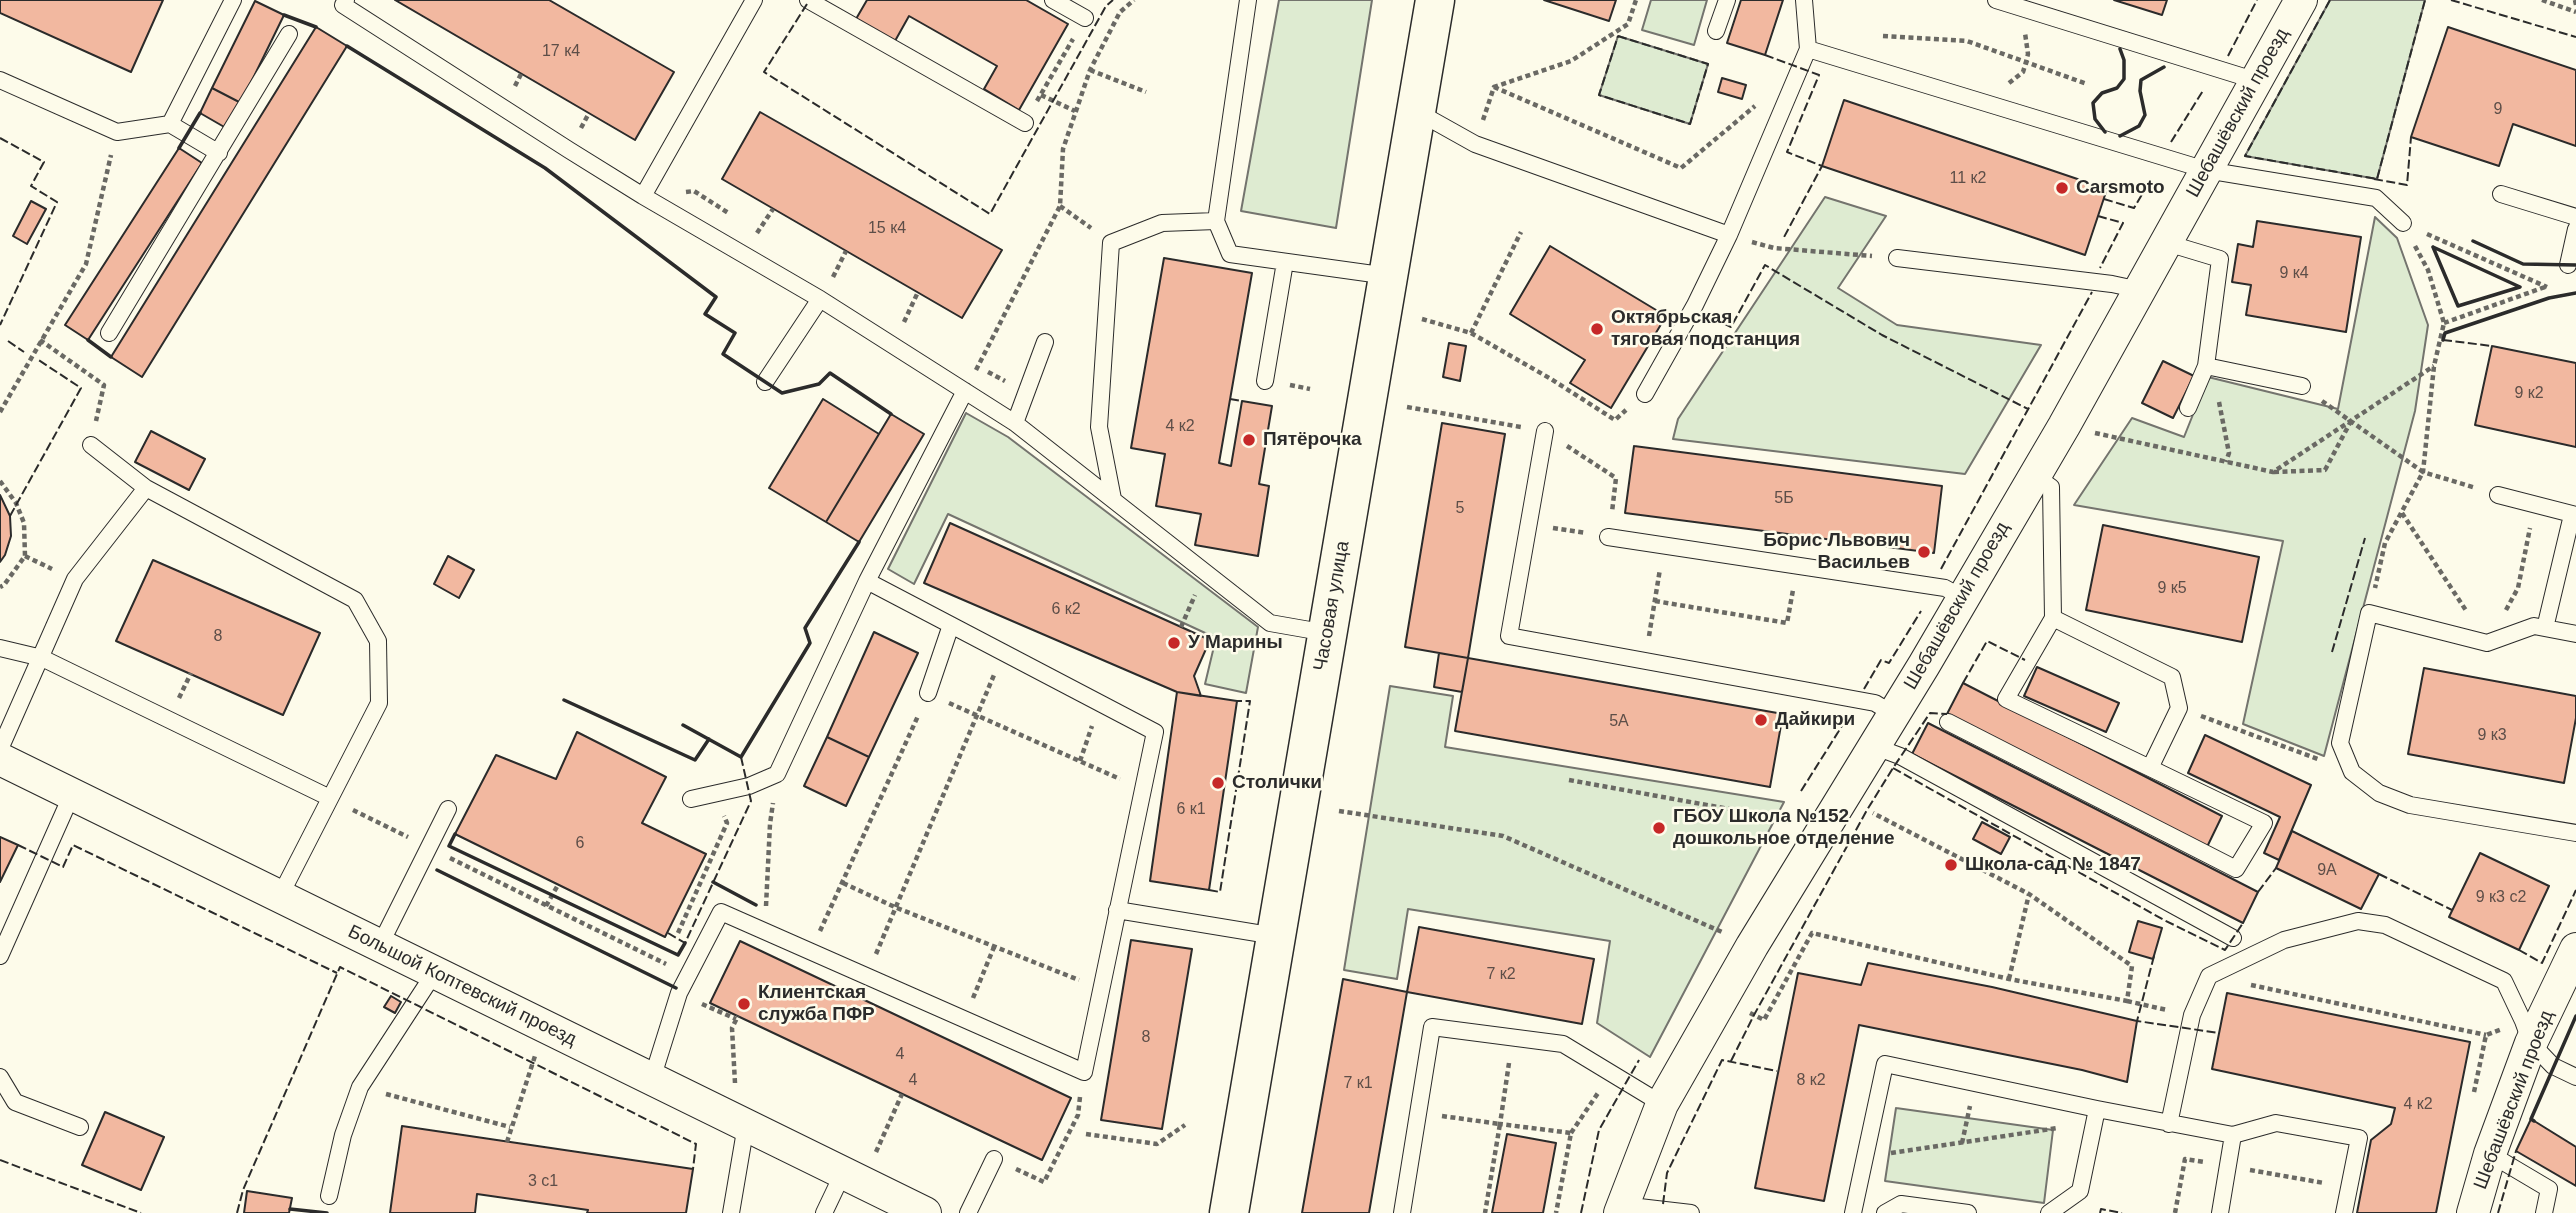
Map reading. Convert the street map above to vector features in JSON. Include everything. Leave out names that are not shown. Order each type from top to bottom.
[{"type":"street","name":"Часовая улица","points":[[1229,1213],[1435,0]]},
{"type":"street","name":"Шебашёвский проезд","points":[[1621,1209],[1662,1104],[1752,946],[2064,426],[2301,0]]},
{"type":"street","name":"Большой Коптевский проезд","points":[[0,759],[746,1125],[857,1168],[925,1213]]},
{"type":"street","name":"Шебашёвский проезд","points":[[2473,1213],[2490,1154],[2531,1043],[2576,949]]},
{"type":"lane","points":[[170,124],[233,0]]},
{"type":"lane","points":[[346,0],[343,5],[643,196],[820,299],[1014,423],[1270,623],[1327,633]]},
{"type":"lane","points":[[643,196],[754,0]]},
{"type":"lane","points":[[808,0],[1025,123]]},
{"type":"lane","points":[[1053,0],[1085,18]]},
{"type":"lane","points":[[1248,0],[1216,220],[1230,254],[1388,276]]},
{"type":"lane","points":[[1716,31],[1727,0]]},
{"type":"lane","points":[[1645,394],[1695,305],[1729,234],[1808,49],[1804,0]]},
{"type":"lane","points":[[1996,0],[2257,80]]},
{"type":"lane","points":[[109,333],[289,34]]},
{"type":"lane","points":[[1808,49],[2206,170],[2375,198],[2403,223]]},
{"type":"lane","points":[[0,80],[117,132],[170,124],[219,153]]},
{"type":"lane","points":[[1416,111],[1475,144],[1729,234]]},
{"type":"lane","points":[[2501,194],[2576,216]]},
{"type":"lane","points":[[1113,499],[1099,427],[1111,243],[1162,223],[1216,220]]},
{"type":"lane","points":[[2568,265],[2576,229]]},
{"type":"lane","points":[[2167,243],[2220,259],[2206,366],[2188,408]]},
{"type":"lane","points":[[1897,258],[2112,284],[2140,290]]},
{"type":"lane","points":[[1265,381],[1285,262]]},
{"type":"lane","points":[[765,382],[820,299]]},
{"type":"lane","points":[[1014,423],[1045,342]]},
{"type":"lane","points":[[2206,366],[2302,386]]},
{"type":"lane","points":[[691,799],[749,786],[777,775],[867,581],[965,391]]},
{"type":"lane","points":[[1545,431],[1509,636],[1875,704],[1893,714]]},
{"type":"lane","points":[[91,444],[146,488],[355,600],[378,640],[379,703],[280,896]]},
{"type":"lane","points":[[1948,722],[2236,869],[2264,824],[2006,699],[2053,618],[2051,487],[2034,475]]},
{"type":"lane","points":[[0,749],[75,579],[146,488]]},
{"type":"lane","points":[[2498,495],[2574,515],[2545,628]]},
{"type":"lane","points":[[1608,537],[1945,588],[1962,598]]},
{"type":"lane","points":[[652,1079],[679,993],[721,912],[1084,1072],[1155,732],[867,581]]},
{"type":"lane","points":[[2576,634],[2535,626],[2487,643],[2369,613],[2340,743],[2352,772],[2379,793],[2410,805],[2576,833]]},
{"type":"lane","points":[[2053,618],[2172,677],[2179,708],[2150,768]]},
{"type":"lane","points":[[928,693],[951,625]]},
{"type":"lane","points":[[0,648],[42,658],[330,799]]},
{"type":"lane","points":[[1873,746],[1900,756],[2233,938]]},
{"type":"lane","points":[[0,956],[72,794]]},
{"type":"lane","points":[[380,945],[448,809]]},
{"type":"lane","points":[[1118,910],[1275,936]]},
{"type":"lane","points":[[2169,1124],[2192,1015],[2209,976],[2284,940],[2358,920],[2385,925],[2504,981],[2524,1021],[2531,1043],[2553,1066],[2576,1077]]},
{"type":"lane","points":[[329,1196],[343,1135],[360,1087],[435,972]]},
{"type":"lane","points":[[1402,1213],[1432,1027],[1563,1044],[1662,1104]]},
{"type":"lane","points":[[1853,1213],[1885,1064],[2233,1135],[2276,1123],[2359,1138],[2344,1213]]},
{"type":"lane","points":[[0,1077],[15,1102],[80,1127]]},
{"type":"lane","points":[[2049,1213],[2080,1191],[2097,1109]]},
{"type":"lane","points":[[732,1213],[746,1125]]},
{"type":"lane","points":[[2220,1213],[2233,1135]]},
{"type":"lane","points":[[2490,1154],[2549,1189],[2544,1213]]},
{"type":"lane","points":[[968,1213],[994,1159]]},
{"type":"lane","points":[[824,1213],[857,1168]]},
{"type":"lane","points":[[1885,1213],[1900,1204],[1968,1213]]},
{"type":"lane","points":[[1621,1209],[1691,1213]]},
{"type":"path","points":[[965,391],[1060,206],[1063,149],[1090,69],[1120,12],[1134,0]]},
{"type":"path","points":[[1494,87],[1571,61],[1628,24],[1636,0]]},
{"type":"path","points":[[2542,0],[2576,12]]},
{"type":"path","points":[[2575,0],[2576,5]]},
{"type":"path","points":[[1983,103],[2023,72],[2028,54],[2020,7]]},
{"type":"path","points":[[1025,123],[1085,18]]},
{"type":"path","points":[[1883,36],[1967,41],[2087,84]]},
{"type":"path","points":[[1494,87],[1681,168],[1800,68]]},
{"type":"path","points":[[1090,69],[1146,92]]},
{"type":"path","points":[[1475,144],[1494,87]]},
{"type":"path","points":[[1041,95],[1075,111]]},
{"type":"path","points":[[0,412],[86,264],[117,132]]},
{"type":"path","points":[[1060,206],[1111,243]]},
{"type":"path","points":[[2403,223],[2547,286]]},
{"type":"path","points":[[2369,613],[2385,543],[2423,472],[2434,366],[2444,323],[2428,270],[2403,223]]},
{"type":"path","points":[[1471,334],[1521,232]]},
{"type":"path","points":[[1729,234],[1774,248],[1897,258]]},
{"type":"path","points":[[2444,323],[2547,286],[2555,286]]},
{"type":"path","points":[[892,345],[918,292]]},
{"type":"path","points":[[1422,319],[1471,334],[1551,379],[1615,420],[1645,394]]},
{"type":"path","points":[[40,340],[104,385],[91,444]]},
{"type":"path","points":[[2206,366],[2213,372],[2229,453],[2226,462]]},
{"type":"path","points":[[2273,472],[2434,366]]},
{"type":"path","points":[[2302,386],[2423,472],[2498,495]]},
{"type":"path","points":[[2064,426],[2273,472],[2325,471],[2351,421]]},
{"type":"path","points":[[0,481],[16,503],[24,523],[25,556],[0,587]]},
{"type":"path","points":[[2402,513],[2487,643],[2518,588],[2536,505]]},
{"type":"path","points":[[1528,524],[1608,537]]},
{"type":"path","points":[[1646,661],[1664,545]]},
{"type":"path","points":[[1655,601],[1787,623],[1797,565]]},
{"type":"path","points":[[1181,627],[1206,572]]},
{"type":"path","points":[[866,977],[1004,652]]},
{"type":"path","points":[[811,950],[928,693],[1143,790]]},
{"type":"path","points":[[1080,761],[1100,703]]},
{"type":"path","points":[[2179,708],[2352,772]]},
{"type":"path","points":[[721,912],[766,911],[770,824],[777,775]]},
{"type":"path","points":[[1569,780],[1784,819],[1800,828]]},
{"type":"path","points":[[676,938],[727,823],[716,793]]},
{"type":"path","points":[[1867,810],[2029,894],[2132,967],[2127,1001]]},
{"type":"path","points":[[1339,811],[1503,836],[1731,936]]},
{"type":"path","points":[[843,883],[897,908],[1101,989]]},
{"type":"path","points":[[558,885],[546,906],[663,962],[687,977]]},
{"type":"path","points":[[2009,979],[2029,894]]},
{"type":"path","points":[[1743,1009],[1764,1020],[1812,933],[2009,979],[2192,1015]]},
{"type":"path","points":[[963,1020],[994,947]]},
{"type":"path","points":[[2209,976],[2486,1035]]},
{"type":"path","points":[[679,993],[737,1018],[732,1028],[736,1096]]},
{"type":"path","points":[[1485,1213],[1513,1038]]},
{"type":"path","points":[[506,1142],[532,1061]]},
{"type":"path","points":[[994,1159],[1044,1182],[1078,1115],[1084,1072]]},
{"type":"path","points":[[1556,1213],[1571,1133],[1612,1073]]},
{"type":"path","points":[[1962,1143],[1975,1083]]},
{"type":"path","points":[[360,1087],[510,1127]]},
{"type":"path","points":[[857,1168],[902,1094]]},
{"type":"path","points":[[1866,1152],[1889,1153],[2053,1130],[2097,1109]]},
{"type":"path","points":[[1419,1113],[1571,1133]]},
{"type":"path","points":[[1086,1133],[1157,1144],[1185,1125]]},
{"type":"path","points":[[2175,1213],[2185,1159],[2349,1188]]},
{"type":"green space","points":[[1279,0],[1372,0],[1336,228],[1241,211]]},
{"type":"green space","points":[[1651,0],[1707,0],[1694,45],[1642,30]]},
{"type":"green space","points":[[2330,0],[2425,0],[2377,179],[2245,156]]},
{"type":"green space","points":[[1618,36],[1708,64],[1690,124],[1599,95]]},
{"type":"green space","points":[[1825,197],[1886,216],[1838,288],[1897,325],[2041,345],[1965,474],[1673,439],[1678,419]]},
{"type":"green space","points":[[2375,217],[2397,238],[2428,325],[2415,411],[2324,756],[2243,724],[2283,541],[2074,505],[2132,418],[2184,437],[2208,377],[2338,409]]},
{"type":"green space","points":[[966,413],[1008,437],[1258,627],[1246,693],[1205,684],[1216,638],[948,514],[914,584],[888,569]]},
{"type":"green space","points":[[1390,686],[1453,696],[1445,747],[1784,802],[1650,1057],[1597,1023],[1610,941],[1408,909],[1397,979],[1344,970]]},
{"type":"green space","points":[[1896,1108],[2053,1130],[2044,1203],[1885,1181]]},
{"type":"building","points":[[0,0],[163,0],[131,72],[0,13]]},
{"type":"building","points":[[395,0],[549,0],[674,72],[635,140]]},
{"type":"building","points":[[867,0],[1026,0],[1068,24],[1019,110],[984,89],[997,66],[909,16],[895,41],[856,19]]},
{"type":"building","points":[[1544,0],[1616,0],[1609,21]]},
{"type":"building","points":[[1741,0],[1783,0],[1765,55],[1727,43]]},
{"type":"building","points":[[2114,0],[2167,0],[2162,15]]},
{"type":"building","points":[[255,1],[284,15],[241,103],[212,88]]},
{"type":"building","points":[[316,27],[347,46],[142,377],[111,357]]},
{"type":"building","points":[[2448,27],[2576,70],[2576,146],[2513,124],[2499,166],[2411,137]]},
{"type":"building","points":[[1722,78],[1746,85],[1742,99],[1718,92]]},
{"type":"building","points":[[212,88],[241,103],[226,128],[200,113]]},
{"type":"building","points":[[1844,100],[2107,189],[2085,255],[1822,166]]},
{"type":"building","points":[[760,112],[1002,250],[962,318],[722,179]]},
{"type":"building","points":[[179,148],[202,163],[88,340],[65,325]]},
{"type":"building","points":[[31,201],[46,209],[27,244],[13,236]]},
{"type":"building","points":[[2257,221],[2361,237],[2346,332],[2246,315],[2251,285],[2232,282],[2238,244],[2253,247]]},
{"type":"building","name":"Октябрьская тяговая подстанция","points":[[1550,246],[1666,316],[1611,408],[1570,383],[1585,360],[1510,314]]},
{"type":"building","points":[[1164,258],[1252,273],[1219,463],[1231,466],[1242,401],[1272,406],[1259,484],[1269,486],[1258,556],[1195,545],[1201,514],[1156,506],[1165,454],[1131,448]]},
{"type":"building","points":[[1449,343],[1466,346],[1460,381],[1443,377]]},
{"type":"building","points":[[2492,346],[2576,363],[2576,447],[2475,425]]},
{"type":"building","points":[[2163,361],[2194,376],[2173,418],[2142,403]]},
{"type":"building","points":[[823,399],[879,434],[826,522],[769,488]]},
{"type":"building","points":[[891,414],[924,434],[859,542],[826,522]]},
{"type":"building","points":[[1442,423],[1505,434],[1468,658],[1405,647]]},
{"type":"building","points":[[151,431],[205,459],[189,490],[135,462]]},
{"type":"building","points":[[1634,446],[1942,486],[1934,553],[1625,513]]},
{"type":"building","points":[[0,495],[10,516],[11,536],[0,562]]},
{"type":"building","points":[[950,523],[1210,640],[1194,676],[1201,696],[1177,692],[924,583]]},
{"type":"building","points":[[2103,525],[2259,557],[2242,642],[2086,610]]},
{"type":"building","points":[[448,556],[474,570],[459,598],[434,584]]},
{"type":"building","points":[[153,560],[320,633],[283,715],[116,641]]},
{"type":"building","points":[[874,632],[918,653],[869,757],[827,737]]},
{"type":"building","points":[[1439,653],[1468,658],[1462,692],[1434,687]]},
{"type":"building","points":[[1468,658],[1783,714],[1770,787],[1455,731]]},
{"type":"building","points":[[2037,667],[2119,703],[2106,732],[2024,696]]},
{"type":"building","points":[[2424,668],[2576,696],[2576,718],[2564,783],[2408,754]]},
{"type":"building","points":[[1963,683],[2222,816],[2207,847],[1947,714]]},
{"type":"building","points":[[1177,692],[1237,701],[1209,890],[1150,881]]},
{"type":"building","points":[[1928,723],[2258,892],[2243,923],[1912,754]]},
{"type":"building","points":[[577,732],[666,777],[642,823],[706,854],[665,937],[455,834],[496,755],[556,779]]},
{"type":"building","points":[[2205,735],[2311,785],[2279,860],[2264,853],[2280,817],[2188,773]]},
{"type":"building","points":[[827,737],[869,757],[846,806],[804,786]]},
{"type":"building","points":[[1982,822],[2010,837],[2001,854],[1973,839]]},
{"type":"building","points":[[2292,831],[2379,874],[2361,909],[2276,868]]},
{"type":"building","points":[[0,837],[18,845],[0,882]]},
{"type":"building","points":[[2480,853],[2549,886],[2519,950],[2449,917]]},
{"type":"building","points":[[2138,921],[2162,928],[2153,959],[2129,952]]},
{"type":"building","points":[[1419,927],[1594,959],[1582,1024],[1407,992]]},
{"type":"building","points":[[1131,940],[1192,949],[1162,1129],[1101,1120]]},
{"type":"building","points":[[740,941],[1071,1098],[1042,1160],[710,1003]]},
{"type":"building","points":[[1868,963],[1992,987],[2137,1021],[2127,1082],[2082,1070],[1859,1025],[1824,1201],[1755,1188],[1798,973],[1861,985]]},
{"type":"building","points":[[1343,979],[1407,992],[1369,1213],[1302,1213]]},
{"type":"building","points":[[2227,993],[2470,1042],[2436,1213],[2357,1213],[2371,1140],[2391,1124],[2395,1108],[2212,1069]]},
{"type":"building","points":[[391,996],[401,1002],[395,1013],[384,1007]]},
{"type":"building","points":[[105,1112],[164,1137],[141,1190],[82,1165]]},
{"type":"building","points":[[2531,1119],[2576,1147],[2576,1186],[2516,1151]]},
{"type":"building","points":[[402,1126],[693,1169],[686,1213],[587,1213],[588,1210],[477,1194],[475,1213],[390,1213]]},
{"type":"building","points":[[1507,1134],[1556,1143],[1543,1213],[1492,1213]]},
{"type":"building","points":[[247,1191],[292,1198],[289,1213],[244,1213]]},
{"type":"fence","points":[[807,4],[764,72],[990,214],[1106,6],[1113,0]]},
{"type":"fence","points":[[2228,56],[2257,0]]},
{"type":"fence","points":[[2330,0],[2245,156],[2377,179],[2425,0]]},
{"type":"fence","points":[[2451,0],[2576,37]]},
{"type":"fence","points":[[1618,36],[1708,64],[1690,124],[1599,95],[1618,36]]},
{"type":"fence","points":[[1765,55],[1819,75],[1787,152],[1822,166],[1783,239]]},
{"type":"fence","points":[[2171,142],[2204,89]]},
{"type":"fence","points":[[2374,179],[2407,185],[2411,137]]},
{"type":"fence","points":[[0,138],[44,162],[31,186],[57,202],[0,325]]},
{"type":"fence","points":[[2104,199],[2134,208],[2148,184]]},
{"type":"fence","points":[[2098,216],[2123,223],[2100,268]]},
{"type":"fence","points":[[1723,323],[1731,327],[1765,265],[1882,335],[2028,409]]},
{"type":"fence","points":[[1941,569],[2092,292]]},
{"type":"fence","points":[[2443,340],[2492,346]]},
{"type":"fence","points":[[8,341],[24,352]]},
{"type":"fence","points":[[10,516],[81,388],[37,359]]},
{"type":"fence","points":[[1230,399],[1242,401]]},
{"type":"fence","points":[[2332,652],[2365,538]]},
{"type":"fence","points":[[1864,689],[1881,660],[1889,663],[1921,611]]},
{"type":"fence","points":[[1963,683],[1987,641],[2025,660]]},
{"type":"fence","points":[[1209,890],[1220,892],[1250,701],[1237,701]]},
{"type":"fence","points":[[1731,1061],[1867,810],[1893,768],[1930,713],[1947,714]]},
{"type":"fence","points":[[1801,791],[1847,718]]},
{"type":"fence","points":[[668,933],[685,943],[751,801],[741,757]]},
{"type":"fence","points":[[1893,768],[2164,920],[2225,950],[2243,923]]},
{"type":"fence","points":[[18,845],[63,867],[73,845],[337,973]]},
{"type":"fence","points":[[2258,892],[2276,868]]},
{"type":"fence","points":[[2379,874],[2452,910]]},
{"type":"fence","points":[[2519,950],[2542,963],[2576,890]]},
{"type":"fence","points":[[2154,956],[2137,1021],[2219,1033]]},
{"type":"fence","points":[[237,1213],[243,1190],[340,967],[696,1144],[693,1169]]},
{"type":"fence","points":[[1581,1213],[1599,1130],[1639,1060]]},
{"type":"fence","points":[[1663,1204],[1667,1173],[1722,1060],[1777,1071]]},
{"type":"fence","points":[[2498,1213],[2516,1151]]},
{"type":"fence","points":[[0,1160],[141,1213]]},
{"type":"fence","points":[[2100,1213],[2101,1209],[2122,1213]]},
{"type":"wall","points":[[284,15],[316,27]]},
{"type":"wall","points":[[347,46],[545,168],[716,297],[705,314],[735,333],[723,354],[782,393],[819,384],[830,373],[891,414]]},
{"type":"wall","points":[[2105,132],[2095,119],[2093,103],[2102,93],[2117,88],[2124,79],[2124,60],[2120,49]]},
{"type":"wall","points":[[2120,136],[2139,126],[2145,115],[2140,91],[2141,80],[2164,67]]},
{"type":"wall","points":[[179,148],[200,113]]},
{"type":"wall","points":[[2473,241],[2523,264],[2576,265]]},
{"type":"wall","points":[[2433,247],[2520,287],[2458,306],[2433,247]]},
{"type":"wall","points":[[2443,340],[2445,333],[2549,298],[2576,293]]},
{"type":"wall","points":[[88,340],[111,357]]},
{"type":"wall","points":[[683,725],[741,757],[810,643],[805,628],[859,542]]},
{"type":"wall","points":[[564,700],[695,760],[709,739]]},
{"type":"wall","points":[[455,834],[449,846],[678,955],[685,943]]},
{"type":"wall","points":[[437,870],[676,988]]},
{"type":"wall","points":[[713,882],[756,905]]},
{"type":"wall","points":[[2534,1121],[2531,1119],[2576,1016]]},
{"type":"wall","points":[[290,1209],[327,1213]]},
{"type":"place","name":"Carsmoto","points":[[2062,188]]},
{"type":"place","name":"Октябрьская тяговая подстанция","points":[[1597,329]]},
{"type":"place","name":"Пятёрочка","points":[[1249,440]]},
{"type":"place","name":"Борис Львович Васильев","points":[[1924,552]]},
{"type":"place","name":"У Марины","points":[[1174,643]]},
{"type":"place","name":"Дайкири","points":[[1761,720]]},
{"type":"place","name":"Столички","points":[[1218,783]]},
{"type":"place","name":"ГБОУ Школа №152 дошкольное отделение","points":[[1659,828]]},
{"type":"place","name":"Школа-сад № 1847","points":[[1951,865]]},
{"type":"place","name":"Клиентская служба ПФР","points":[[744,1004]]}]
